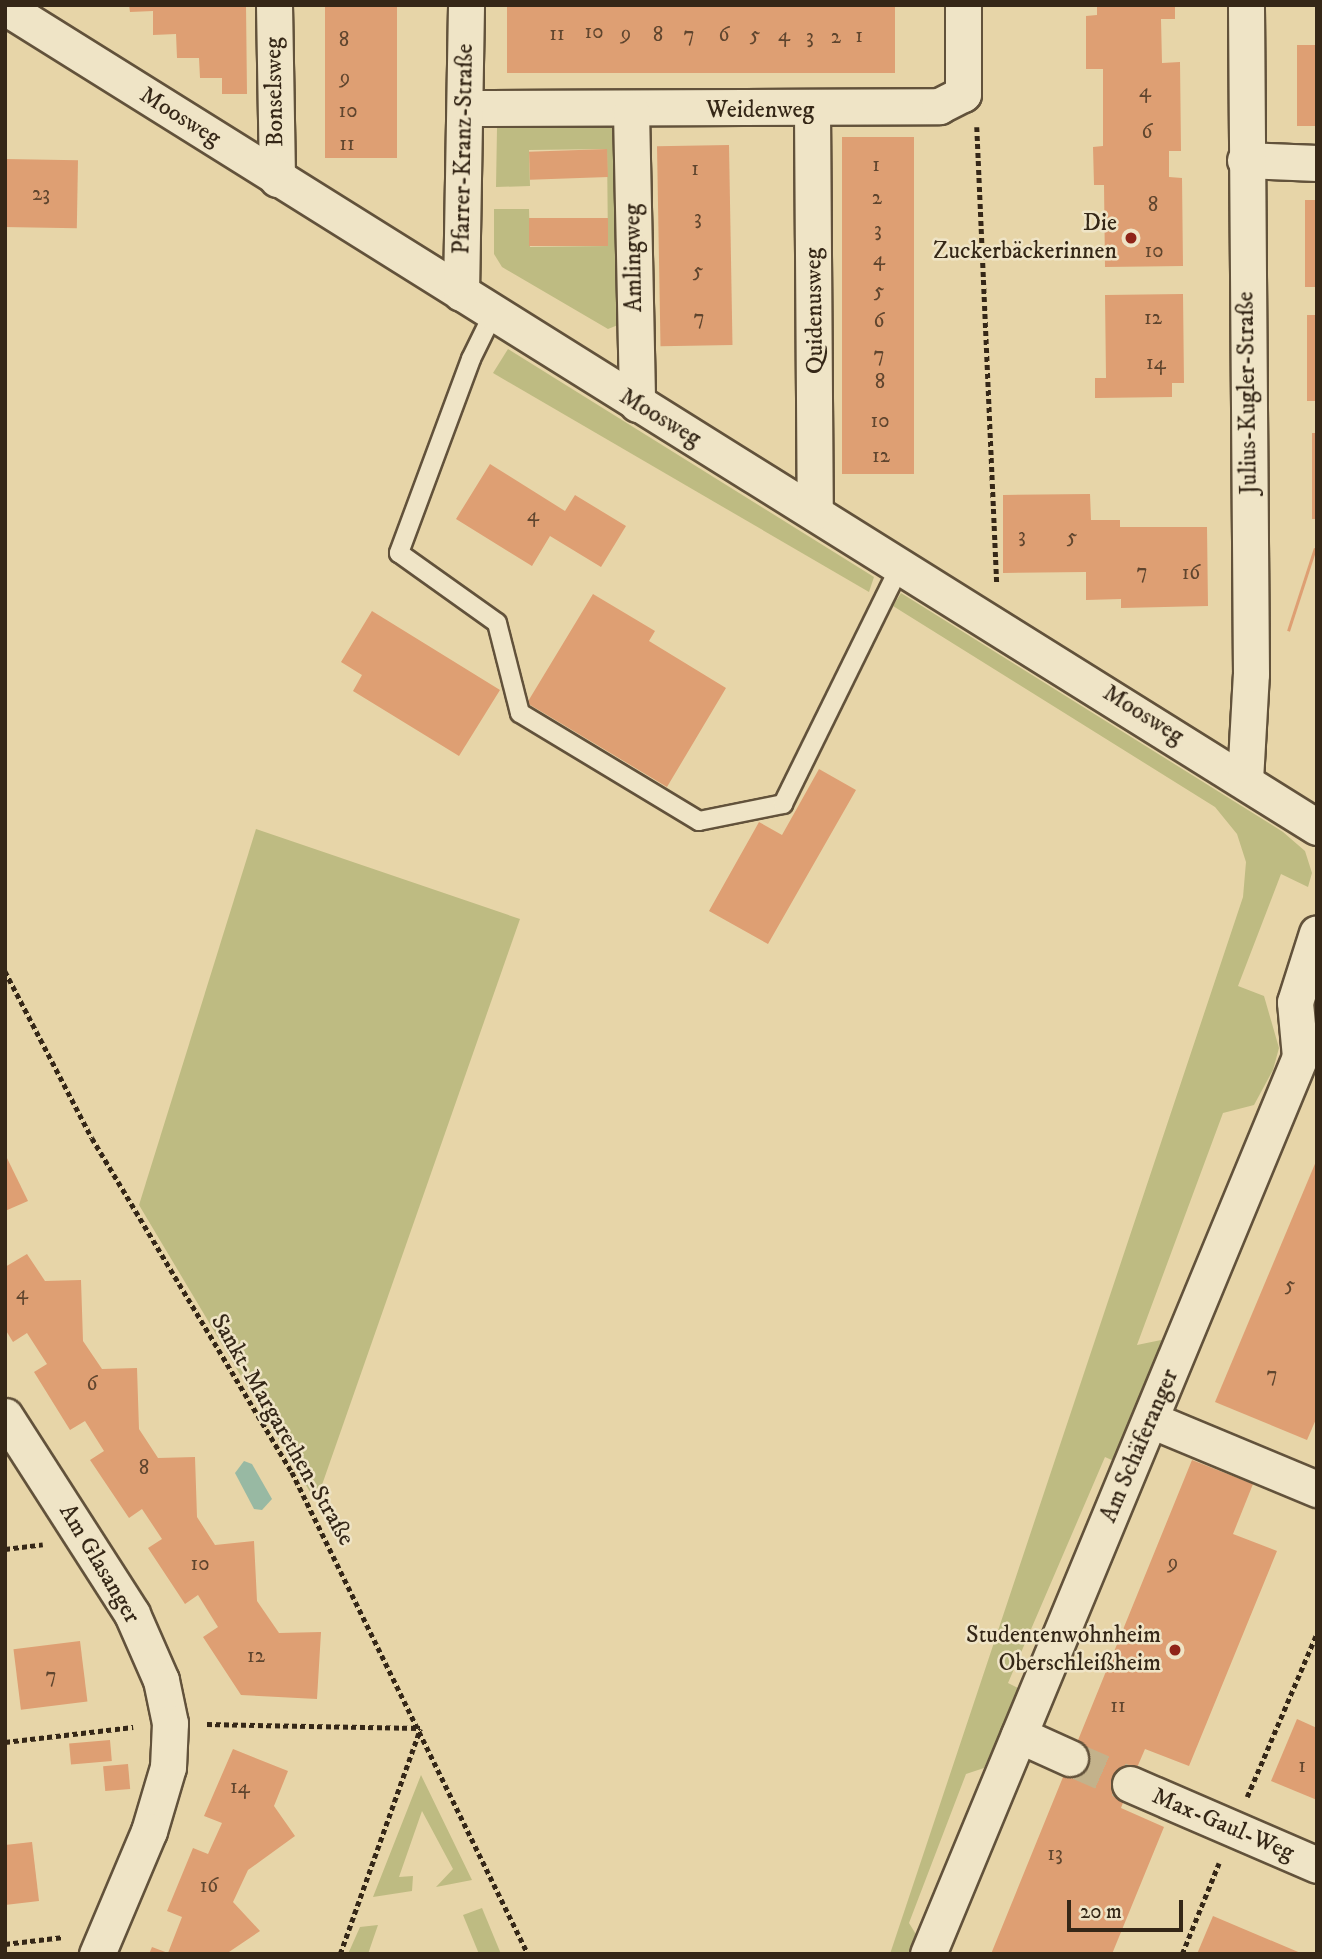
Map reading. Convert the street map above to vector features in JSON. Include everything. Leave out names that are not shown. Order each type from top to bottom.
[{"type":"street","name":"Bonselsweg","points":[[274,5],[277,179]]},
{"type":"street","name":"Pfarrer-Kranz-Straße","points":[[461,293],[467,108],[466,5]]},
{"type":"street","points":[[962,94],[963,5]]},
{"type":"street","name":"Julius-Kugler-Straße","points":[[1245,780],[1251,674],[1245,160],[1246,5]]},
{"type":"street","name":"Moosweg","points":[[5,7],[637,404],[901,564],[1317,827]]},
{"type":"street","name":"Weidenweg","points":[[467,108],[812,111],[939,106],[962,94]]},
{"type":"street","name":"Amlingweg","points":[[631,111],[637,404]]},
{"type":"street","name":"Quidenusweg","points":[[812,111],[815,512]]},
{"type":"street","points":[[1245,160],[1317,163]]},
{"type":"street","name":"Am Schäferanger","points":[[928,1954],[1300,1057],[1295,1002],[1317,933]]},
{"type":"street","name":"Am Glasanger","points":[[5,1416],[132,1614],[161,1680],[170,1723],[168,1767],[149,1831],[101,1943]]},
{"type":"street","points":[[1151,1420],[1317,1489]]},
{"type":"street","points":[[1019,1735],[1070,1758]]},
{"type":"street","name":"Max-Gaul-Weg","points":[[1130,1784],[1317,1865]]},
{"type":"lane","points":[[493,314],[471,359],[399,553],[497,623],[520,713],[699,821],[783,803],[901,564]]},
{"type":"path","points":[[962,94],[976,122],[997,589]]},
{"type":"path","name":"Sankt-Margarethen-Straße","points":[[5,971],[92,1138],[292,1472],[420,1728],[528,1954]]},
{"type":"path","points":[[5,1742],[170,1723],[420,1728],[340,1954]]},
{"type":"path","points":[[5,1944],[101,1943]]},
{"type":"shaded area","points":[[504,120],[619,124],[618,325],[608,329],[502,267],[494,254],[494,209],[529,209],[530,247],[608,246],[607,149],[529,150],[530,186],[496,187],[497,128]]},
{"type":"shaded area","points":[[508,349],[874,577],[869,592],[493,373]]},
{"type":"shaded area","points":[[901,593],[1283,832],[1305,851],[1312,873],[1308,887],[1281,874],[1238,986],[1264,996],[1279,1048],[1273,1070],[1254,1105],[1223,1113],[1137,1345],[1166,1339],[1116,1462],[1105,1457],[1008,1683],[1020,1689],[984,1768],[966,1774],[909,1923],[917,1936],[910,1954],[890,1954],[1243,897],[1246,862],[1237,834],[1215,807],[893,606]]},
{"type":"shaded area","points":[[256,829],[520,919],[316,1502],[139,1205]]},
{"type":"shaded area","points":[[244,1461],[252,1464],[272,1499],[262,1510],[254,1509],[235,1473]]},
{"type":"shaded area","points":[[421,1775],[472,1880],[436,1887],[453,1869],[422,1811],[399,1877],[413,1876],[412,1891],[373,1897]]},
{"type":"shaded area","points":[[482,1908],[501,1954],[479,1954],[463,1915]]},
{"type":"shaded area","points":[[378,1925],[368,1954],[348,1954],[360,1927]]},
{"type":"building","points":[[129,5],[246,5],[247,94],[222,94],[222,78],[200,78],[199,58],[177,58],[176,34],[153,35],[153,11],[130,12]]},
{"type":"building","points":[[325,5],[397,5],[397,158],[325,158]]},
{"type":"building","points":[[507,5],[895,5],[895,73],[507,73]]},
{"type":"building","points":[[1097,5],[1175,5],[1175,19],[1161,19],[1162,63],[1180,62],[1181,151],[1169,151],[1169,177],[1182,178],[1183,266],[1105,267],[1104,185],[1094,185],[1093,147],[1103,146],[1103,69],[1086,69],[1086,16],[1097,15]]},
{"type":"building","points":[[1297,45],[1317,45],[1317,126],[1297,126]]},
{"type":"building","points":[[842,137],[914,137],[914,474],[842,474]]},
{"type":"building","points":[[729,145],[732,345],[661,346],[657,146]]},
{"type":"building","points":[[607,149],[608,177],[530,180],[529,152]]},
{"type":"building","points":[[5,159],[78,160],[77,228],[5,227]]},
{"type":"building","points":[[1305,200],[1317,200],[1317,287],[1305,287]]},
{"type":"building","points":[[529,218],[608,218],[608,246],[529,246]]},
{"type":"building","points":[[1183,294],[1184,383],[1172,383],[1172,397],[1095,398],[1095,378],[1106,378],[1105,295]]},
{"type":"building","points":[[1307,315],[1317,315],[1317,401],[1307,401]]},
{"type":"building","points":[[1312,433],[1317,433],[1317,519],[1312,519]]},
{"type":"building","points":[[490,464],[565,511],[575,495],[626,526],[601,567],[550,536],[532,566],[456,519]]},
{"type":"building","points":[[1090,494],[1091,520],[1120,520],[1120,527],[1207,527],[1208,606],[1121,608],[1121,599],[1086,600],[1086,572],[1003,573],[1003,495]]},
{"type":"building","points":[[1314,548],[1317,549],[1290,632],[1287,631]]},
{"type":"building","points":[[593,594],[655,631],[649,641],[726,688],[667,787],[527,703]]},
{"type":"building","points":[[372,611],[500,690],[459,756],[353,691],[362,675],[341,662]]},
{"type":"building","points":[[819,769],[856,790],[768,944],[709,911],[759,822],[782,835]]},
{"type":"building","points":[[5,1154],[28,1201],[5,1211]]},
{"type":"building","points":[[1317,1159],[1317,1417],[1307,1440],[1215,1402]]},
{"type":"building","points":[[27,1254],[45,1281],[81,1280],[83,1341],[102,1369],[137,1368],[139,1429],[158,1458],[195,1457],[197,1517],[215,1545],[254,1541],[257,1601],[279,1633],[321,1632],[317,1699],[241,1695],[203,1637],[218,1627],[198,1595],[185,1604],[148,1548],[162,1539],[142,1509],[129,1518],[90,1460],[104,1451],[85,1421],[70,1430],[34,1372],[47,1364],[27,1333],[13,1342],[5,1329],[5,1267]]},
{"type":"building","name":"Studentenwohnheim Oberschleißheim","points":[[1192,1460],[1253,1484],[1233,1534],[1277,1551],[1189,1766],[1145,1749],[1130,1784],[1121,1808],[1164,1827],[1112,1954],[991,1954]]},
{"type":"building","points":[[80,1641],[87,1702],[21,1710],[13,1649]]},
{"type":"building","points":[[1297,1719],[1317,1728],[1317,1800],[1271,1781]]},
{"type":"building","points":[[110,1740],[112,1761],[71,1764],[69,1744]]},
{"type":"building","points":[[233,1749],[288,1771],[274,1806],[295,1836],[248,1870],[233,1902],[260,1931],[226,1954],[149,1954],[152,1947],[168,1953],[182,1917],[167,1911],[193,1848],[208,1854],[222,1823],[204,1816]]},
{"type":"building","points":[[128,1764],[130,1789],[105,1791],[103,1766]]},
{"type":"building","points":[[32,1842],[39,1901],[5,1905],[5,1845]]},
{"type":"building","points":[[1213,1916],[1303,1954],[1197,1954]]},
{"type":"tunnel","points":[[1070,1758],[1130,1784]]},
{"type":"place","name":"Die Zuckerbäckerinnen","points":[[1131,238]]},
{"type":"place","name":"Studentenwohnheim Oberschleißheim","points":[[1175,1650]]}]
